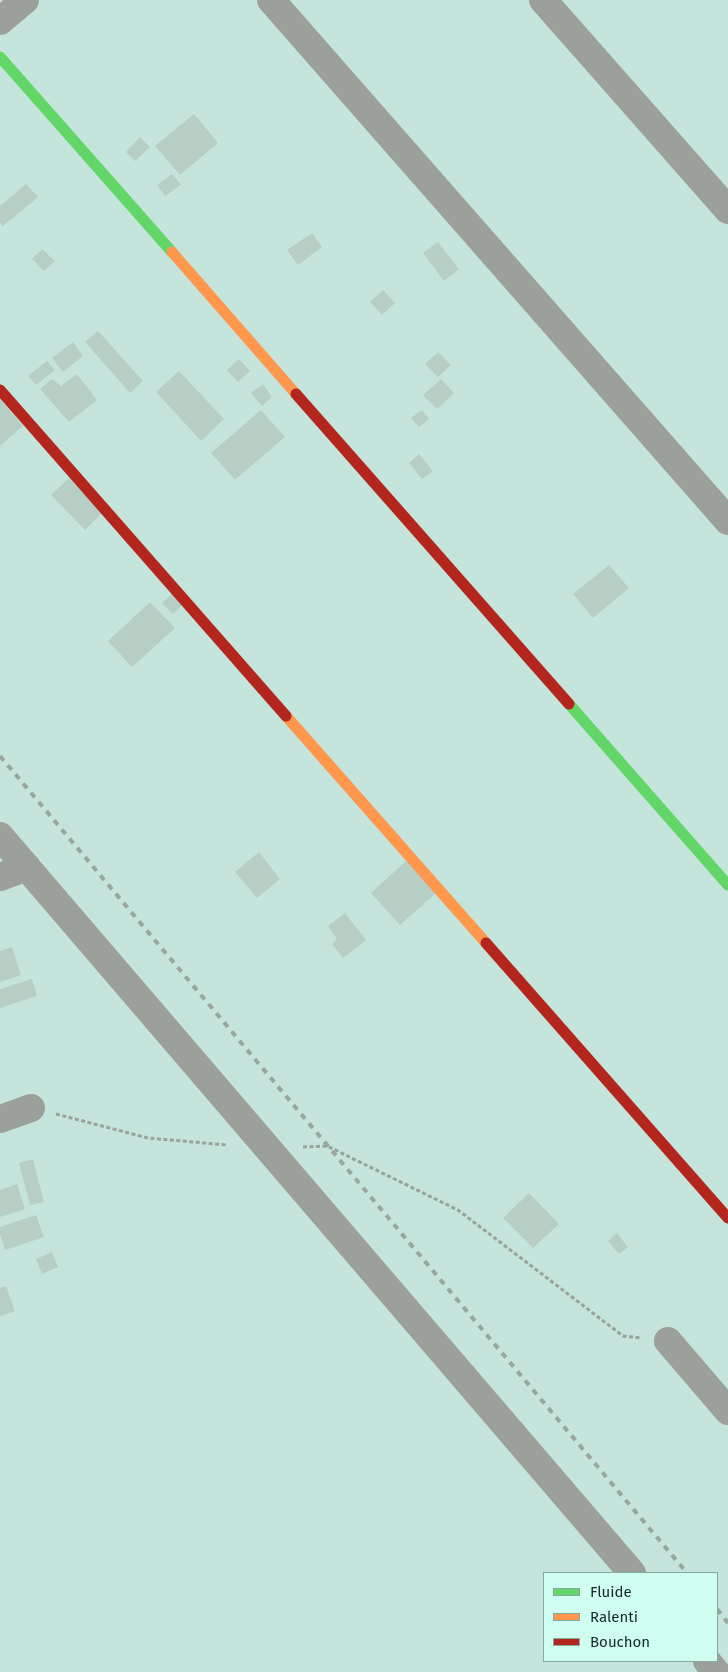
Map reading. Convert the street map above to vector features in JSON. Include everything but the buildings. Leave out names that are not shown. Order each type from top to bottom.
[{"type":"street","points":[[0,22],[25,0]]},
{"type":"street","points":[[270,0],[728,521]]},
{"type":"street","points":[[543,0],[728,210]]},
{"type":"street","points":[[0,57],[728,885]]},
{"type":"street","points":[[0,390],[728,1218]]},
{"type":"street","points":[[0,836],[631,1572]]},
{"type":"street","points":[[0,877],[27,867]]},
{"type":"street","points":[[0,1119],[31,1108]]},
{"type":"street","points":[[668,1341],[728,1410]]},
{"type":"street","points":[[707,1662],[716,1672]]},
{"type":"path","points":[[31,1108],[148,1138],[268,1149],[327,1146],[458,1210],[624,1336],[668,1341]]},
{"type":"railway","points":[[0,756],[686,1572]]},
{"type":"railway","points":[[718,1610],[728,1623]]},
{"type":"traffic: fast","points":[[0,57],[172,252]]},
{"type":"traffic: fast","points":[[569,704],[728,885]]},
{"type":"traffic: slow","points":[[172,252],[296,394]]},
{"type":"traffic: slow","points":[[286,716],[486,943]]},
{"type":"traffic: jam","points":[[0,390],[286,716]]},
{"type":"traffic: jam","points":[[296,394],[569,704]]},
{"type":"traffic: jam","points":[[486,943],[728,1218]]}]
